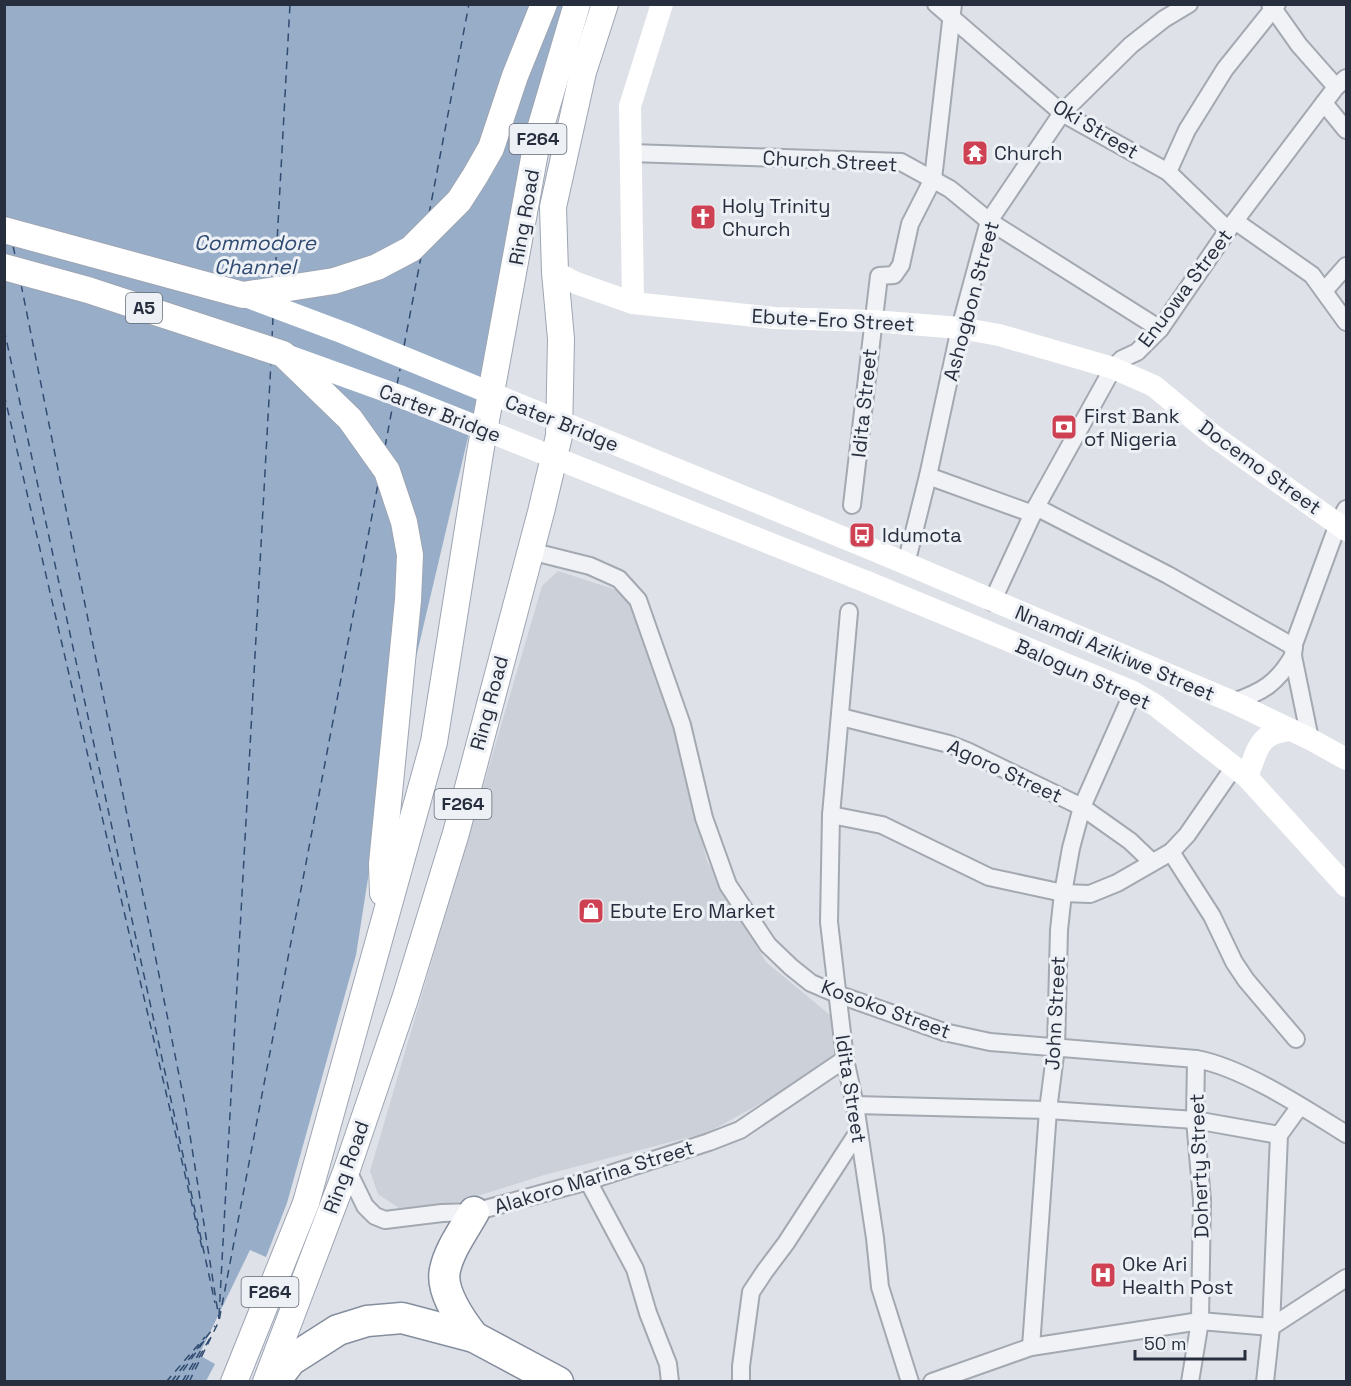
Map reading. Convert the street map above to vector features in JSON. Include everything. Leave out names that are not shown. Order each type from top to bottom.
[{"type":"highway","points":[[474,1212],[444,1272],[448,1295],[460,1320],[474,1337]]},
{"type":"highway","points":[[274,1382],[291,1360],[338,1330],[367,1322],[402,1318],[474,1337],[558,1382]]},
{"type":"main road","points":[[243,295],[334,281],[377,267],[411,249],[459,201],[491,148],[515,76],[544,4]]},
{"type":"main road","name":"Ring Road","points":[[234,1382],[306,1203],[434,742],[480,453],[538,136],[577,4]]},
{"type":"main road","name":"Ring Road","points":[[266,1382],[347,1169],[405,999],[456,833],[559,436],[561,339],[555,272],[553,207],[583,72],[605,4]]},
{"type":"main road","points":[[633,303],[630,106],[662,4]]},
{"type":"main road","name":"A5","points":[[4,230],[243,295]]},
{"type":"main road","name":"Carter Bridge","points":[[4,267],[88,290],[283,354],[397,395],[867,582]]},
{"type":"main road","name":"Ebute-Ero Street","points":[[555,272],[576,283],[633,303],[774,318],[873,321],[960,328],[999,335],[1113,368]]},
{"type":"main road","name":"Cater Bridge","points":[[243,295],[344,333],[881,553]]},
{"type":"main road","points":[[283,354],[350,418],[387,471],[404,522],[411,555],[382,864],[384,920]]},
{"type":"main road","name":"Docemo Street","points":[[1113,368],[1154,386],[1215,436],[1344,521]]},
{"type":"main road","name":"Nnamdi Azikiwe Street","points":[[881,553],[992,602],[1233,702],[1347,759]]},
{"type":"main road","name":"Balogun Street","points":[[867,582],[1133,692],[1155,705],[1240,772],[1347,886]]},
{"type":"main road","points":[[1240,772],[1262,741],[1274,732],[1301,734]]},
{"type":"street","name":"Oki Street","points":[[936,4],[952,10],[1062,113],[1168,172],[1232,226],[1312,275],[1347,321]]},
{"type":"street","name":"Ashogbon Street","points":[[906,564],[928,476],[960,328],[989,221],[1062,113],[1131,45],[1164,19],[1189,4]]},
{"type":"street","points":[[1168,172],[1187,130],[1225,69],[1274,6],[1299,45],[1341,82]]},
{"type":"street","points":[[933,179],[952,10]]},
{"type":"street","name":"Enuowa Street","points":[[992,602],[1034,511],[1113,368],[1122,359],[1137,352],[1160,329],[1232,226],[1341,82]]},
{"type":"street","points":[[1324,103],[1347,130]]},
{"type":"street","name":"Church Street","points":[[631,153],[901,162],[950,189],[989,221],[1160,329]]},
{"type":"street","name":"Idita Street","points":[[852,505],[879,276],[894,275],[901,265],[910,224],[933,179]]},
{"type":"street","points":[[1324,291],[1347,266]]},
{"type":"street","points":[[928,476],[1034,511],[1168,575],[1293,651]]},
{"type":"street","points":[[1233,702],[1255,695],[1273,683],[1283,672],[1344,521]]},
{"type":"street","name":"Kosoko Street","points":[[530,551],[590,566],[619,579],[638,600],[682,725],[704,818],[728,885],[768,945],[811,983],[944,1032],[990,1042],[1213,1062],[1300,1106],[1347,1134]]},
{"type":"street","name":"Idita Street","points":[[849,612],[831,815],[829,922],[845,1059],[855,1105],[880,1287],[910,1382]]},
{"type":"street","points":[[1293,651],[1301,734]]},
{"type":"street","name":"John Street","points":[[1031,1347],[1048,1110],[1056,1048],[1059,930],[1063,893],[1071,848],[1082,807],[1133,692]]},
{"type":"street","name":"Agoro Street","points":[[841,717],[950,744],[1082,807],[1130,840],[1152,862]]},
{"type":"street","points":[[831,815],[882,825],[989,877],[1063,893],[1090,894],[1117,883],[1171,852],[1240,772]]},
{"type":"street","points":[[1171,852],[1212,916],[1234,962],[1246,980],[1296,1039]]},
{"type":"street","name":"Alakoro Marina Street","points":[[347,1169],[365,1206],[375,1216],[385,1220],[442,1213],[474,1212],[588,1182],[740,1130],[845,1059]]},
{"type":"street","name":"Doherty Street","points":[[1191,1382],[1200,1321],[1202,1200],[1195,1120],[1196,1059]]},
{"type":"street","points":[[855,1105],[1048,1110],[1195,1120],[1279,1135]]},
{"type":"street","points":[[1265,1382],[1271,1326],[1279,1135],[1300,1106]]},
{"type":"street","points":[[741,1382],[741,1366],[752,1292],[858,1132]]},
{"type":"street","points":[[588,1182],[634,1269],[668,1364],[670,1382]]},
{"type":"street","points":[[932,1382],[1031,1347],[1200,1321],[1271,1326],[1347,1278]]},
{"type":"shaded area","name":"Ebute Ero Market","points":[[558,571],[635,596],[662,653],[682,756],[707,861],[766,962],[830,1015],[835,1062],[709,1132],[544,1175],[459,1202],[399,1208],[378,1194],[370,1171],[542,586]]},
{"type":"water","name":"Commodore Channel","points":[[5,5],[575,5],[528,183],[376,827],[356,955],[287,1203],[266,1257],[250,1250],[199,1355],[215,1364],[206,1381],[5,1382]]},
{"type":"ferry route","points":[[275,279],[290,4]]},
{"type":"ferry route","points":[[429,214],[469,4]]},
{"type":"ferry route","points":[[4,203],[7,218]]},
{"type":"ferry route","points":[[13,246],[16,259]]},
{"type":"ferry route","points":[[404,346],[421,257]]},
{"type":"ferry route","points":[[21,284],[186,1110],[219,1319]]},
{"type":"ferry route","points":[[272,339],[273,317]]},
{"type":"ferry route","points":[[4,329],[215,1303]]},
{"type":"ferry route","points":[[219,1316],[271,362]]},
{"type":"ferry route","points":[[397,385],[400,369]]},
{"type":"ferry route","points":[[4,394],[203,1252]]},
{"type":"ferry route","points":[[385,447],[393,404]]},
{"type":"ferry route","points":[[189,1382],[219,1321],[378,484]]},
{"type":"ferry route","points":[[171,1382],[215,1326]]},
{"type":"ferry route","points":[[166,1382],[205,1337]]},
{"type":"ferry route","points":[[185,1382],[210,1338]]},
{"type":"ferry route","points":[[175,1382],[204,1341]]},
{"type":"ferry route","points":[[182,1382],[201,1350]]},
{"type":"place","name":"Church","points":[[975,153]]},
{"type":"place","name":"Holy Trinity Church","points":[[703,217]]},
{"type":"place","name":"First Bank of Nigeria","points":[[1064,427]]},
{"type":"place","name":"Idumota","points":[[862,535]]},
{"type":"place","name":"Ebute Ero Market","points":[[591,911]]},
{"type":"place","name":"Oke Ari Health Post","points":[[1103,1275]]}]
